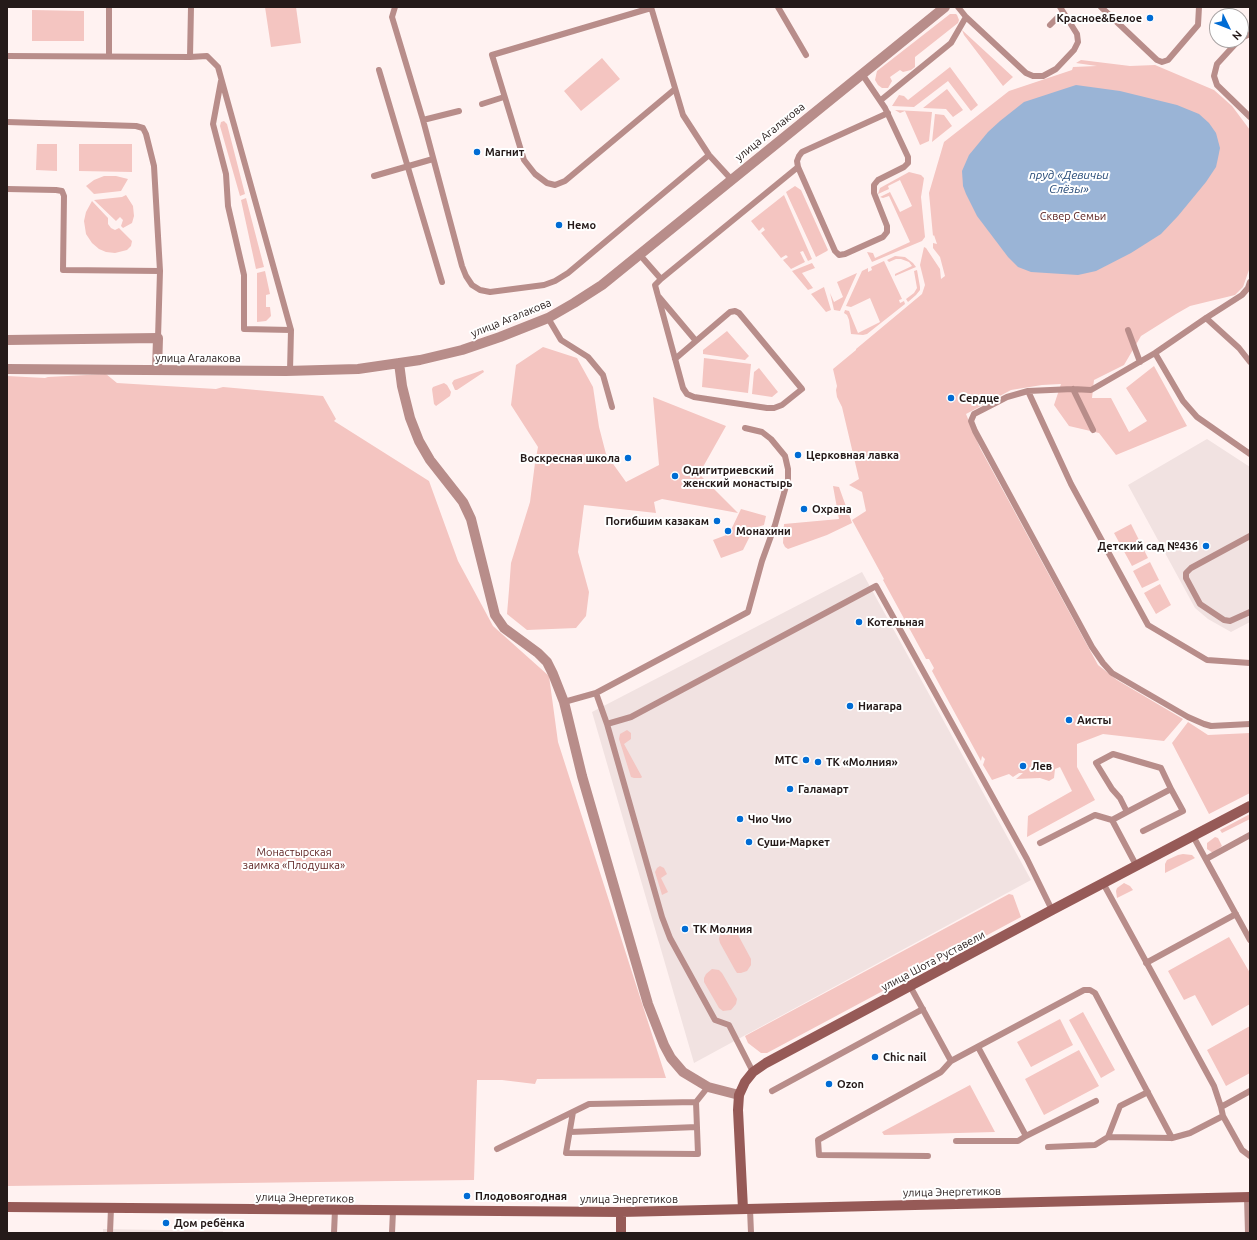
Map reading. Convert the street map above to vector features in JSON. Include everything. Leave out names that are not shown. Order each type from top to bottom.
[{"type":"street","name":"улица Агалакова","points":[[7,369],[290,371],[358,369],[399,363],[462,350],[500,337],[548,318],[602,285],[945,7]]},
{"type":"street","points":[[7,340],[158,338],[157,370]]},
{"type":"street","points":[[399,363],[402,386],[410,418],[418,441],[430,460],[463,502],[471,518],[495,615],[504,628],[538,653],[546,662],[553,674],[564,702],[582,776],[648,1004],[664,1045],[671,1058],[683,1072],[708,1087],[739,1095]]},
{"type":"street","name":"улица Шота Руставели","points":[[746,1209],[738,1122],[739,1095],[745,1082],[753,1072],[766,1063],[1136,865],[1250,806]]},
{"type":"street","name":"улица Энергетиков","points":[[7,1207],[621,1212],[1248,1197]]},
{"type":"street","points":[[621,1212],[621,1233]]},
{"type":"lane","points":[[109,7],[109,56]]},
{"type":"lane","points":[[190,57],[191,7]]},
{"type":"lane","points":[[395,7],[392,17],[423,120],[466,276],[472,285],[480,290],[490,292],[544,285],[555,281],[568,273],[709,155]]},
{"type":"lane","points":[[675,89],[565,181],[556,185],[547,183],[535,174],[524,160],[492,55],[651,7],[683,115],[709,155],[731,179]]},
{"type":"lane","points":[[778,7],[806,55]]},
{"type":"lane","points":[[958,7],[966,17],[1026,72],[1033,76],[1043,76],[1056,69],[1074,50],[1078,42],[1077,34],[1061,9],[1050,25]]},
{"type":"lane","points":[[1101,7],[1157,60],[1162,62],[1168,60],[1198,25],[1199,7]]},
{"type":"lane","points":[[881,100],[951,43],[966,17]]},
{"type":"lane","points":[[1232,48],[1217,64],[1214,76],[1217,85],[1250,117]]},
{"type":"lane","points":[[7,56],[207,56],[218,67],[291,330],[290,371]]},
{"type":"lane","points":[[379,70],[442,282]]},
{"type":"lane","points":[[862,74],[881,100],[888,113],[908,157],[908,163],[878,180],[874,185],[874,193],[887,226],[887,232],[883,237],[845,254],[839,255],[835,251],[798,167],[797,161],[802,152],[888,113]]},
{"type":"lane","points":[[221,80],[213,124],[226,174],[228,206],[244,275],[244,329],[291,330]]},
{"type":"lane","points":[[482,104],[504,97]]},
{"type":"lane","points":[[423,120],[459,111]]},
{"type":"lane","points":[[7,122],[136,126],[143,128],[146,134],[154,166],[160,271],[158,338]]},
{"type":"lane","points":[[374,176],[433,159]]},
{"type":"lane","points":[[675,359],[730,312],[735,311],[739,313],[802,389],[782,405],[774,408],[694,397],[687,394],[683,388],[675,359],[659,297],[655,285],[798,167]]},
{"type":"lane","points":[[7,189],[62,191],[64,196],[63,270],[160,271]]},
{"type":"lane","points":[[640,255],[661,279]]},
{"type":"lane","points":[[1250,282],[1248,288],[1242,295],[1155,354],[1091,390],[1073,389],[1028,391],[1008,397],[974,414],[971,421],[1088,640],[1103,663],[1112,673],[1188,717],[1204,724],[1211,726],[1250,724]]},
{"type":"lane","points":[[659,297],[696,341]]},
{"type":"lane","points":[[548,318],[561,340],[588,356],[603,375],[612,407]]},
{"type":"lane","points":[[1206,318],[1239,348],[1250,362]]},
{"type":"lane","points":[[1128,330],[1140,362]]},
{"type":"lane","points":[[1155,354],[1183,401],[1197,417],[1250,454]]},
{"type":"lane","points":[[1073,389],[1093,430]]},
{"type":"lane","points":[[1028,391],[1071,484],[1148,624],[1207,660],[1250,663]]},
{"type":"lane","points":[[564,702],[596,693],[748,612],[762,561],[775,525],[788,479],[788,474],[785,456],[771,439],[762,432],[745,428]]},
{"type":"lane","points":[[1250,536],[1190,568],[1186,573],[1186,578],[1200,604],[1224,620],[1230,622],[1250,612]]},
{"type":"lane","points":[[607,724],[631,717],[876,586],[1030,865],[1052,910]]},
{"type":"lane","points":[[596,693],[607,724],[662,917],[670,938],[715,1020],[729,1024],[753,1072]]},
{"type":"lane","points":[[1127,812],[1120,798],[1112,789],[1096,763],[1113,754],[1161,768],[1183,811],[1143,831]]},
{"type":"lane","points":[[1040,843],[1095,815],[1112,820],[1172,789]]},
{"type":"lane","points":[[1112,820],[1136,865]]},
{"type":"lane","points":[[1206,859],[1250,835]]},
{"type":"lane","points":[[1193,836],[1250,940]]},
{"type":"lane","points":[[1103,883],[1214,1086],[1223,1116],[1242,1150],[1250,1156]]},
{"type":"lane","points":[[1146,963],[1236,914]]},
{"type":"lane","points":[[910,986],[951,1062]]},
{"type":"lane","points":[[928,1156],[819,1155],[818,1140],[941,1072],[951,1062],[1084,990],[1090,990],[1095,993],[1172,1138]]},
{"type":"lane","points":[[772,1091],[922,1009]]},
{"type":"lane","points":[[978,1047],[1026,1136]]},
{"type":"lane","points":[[573,1112],[566,1153],[698,1154],[696,1102],[708,1087]]},
{"type":"lane","points":[[1221,1107],[1250,1091]]},
{"type":"lane","points":[[1108,1137],[1120,1106],[1148,1092]]},
{"type":"lane","points":[[956,1141],[1018,1141],[1096,1101]]},
{"type":"lane","points":[[497,1149],[589,1104],[696,1102]]},
{"type":"lane","points":[[1048,1147],[1095,1144],[1108,1137],[1172,1138],[1190,1133],[1223,1116]]},
{"type":"lane","points":[[570,1132],[697,1127]]},
{"type":"lane","points":[[1248,1197],[1248,1233]]},
{"type":"lane","points":[[110,1233],[111,1208]]},
{"type":"lane","points":[[746,1209],[751,1233]]},
{"type":"lane","points":[[334,1210],[334,1233]]},
{"type":"lane","points":[[392,1233],[393,1211]]},
{"type":"shaded area","name":"Детский сад №436","points":[[1207,439],[1250,467],[1250,622],[1231,632],[1208,619],[1195,608],[1128,485]]},
{"type":"shaded area","points":[[862,572],[1031,880],[694,1063],[592,712]]},
{"type":"shaded area","points":[[103,1229],[223,1231],[223,1233],[103,1233]]},
{"type":"green space","points":[[265,7],[296,7],[301,43],[271,47]]},
{"type":"green space","points":[[32,10],[84,11],[84,41],[32,41]]},
{"type":"green space","points":[[950,14],[957,15],[959,20],[958,23],[915,57],[915,67],[911,70],[903,72],[900,70],[890,77],[892,81],[888,88],[882,88],[878,85],[875,80],[877,71]]},
{"type":"green space","points":[[962,30],[1013,77],[1003,86],[964,35]]},
{"type":"green space","points":[[602,58],[620,79],[581,111],[564,91]]},
{"type":"green space","name":"Сквер Семьи","points":[[1081,60],[1130,66],[1155,65],[1214,90],[1232,106],[1250,130],[1250,267],[1243,287],[1235,295],[1190,306],[1176,314],[1141,336],[1124,365],[1094,380],[1092,398],[1111,398],[1129,432],[1147,421],[1126,388],[1154,366],[1187,426],[1116,455],[1099,433],[1069,426],[1054,405],[1061,384],[1042,385],[1011,390],[966,414],[980,448],[1098,665],[1117,680],[1183,719],[1164,741],[1103,734],[1077,744],[1077,767],[1095,800],[1027,837],[1028,816],[1072,791],[1060,767],[1055,769],[1054,778],[1049,781],[1040,778],[1016,779],[1023,773],[1019,773],[1013,777],[1009,774],[992,780],[983,765],[985,759],[982,756],[981,761],[932,671],[934,668],[929,659],[926,659],[852,520],[866,511],[862,492],[849,485],[859,479],[842,407],[837,397],[837,386],[833,369],[922,294],[925,285],[920,265],[924,247],[940,269],[941,279],[945,276],[940,257],[933,248],[933,243],[937,244],[934,235],[933,236],[929,193],[944,142],[1009,91],[1072,70],[1073,67],[1097,66],[1076,63]]},
{"type":"green space","points":[[950,67],[978,105],[971,111],[948,81],[914,107],[892,106],[899,95],[904,96],[908,100]]},
{"type":"green space","points":[[947,89],[963,110],[953,117],[946,109],[923,108]]},
{"type":"green space","points":[[895,110],[932,112],[929,141],[920,145],[905,111],[900,113]]},
{"type":"green space","points":[[935,114],[944,115],[952,126],[932,142]]},
{"type":"green space","points":[[224,121],[227,124],[245,194],[240,196],[220,126],[221,122]]},
{"type":"green space","points":[[37,144],[57,144],[57,171],[36,170]]},
{"type":"green space","points":[[79,144],[132,144],[132,172],[79,171]]},
{"type":"green space","points":[[909,172],[921,175],[924,178],[921,197],[925,237],[922,241],[872,262],[867,252],[873,253],[875,258],[910,242],[889,196],[883,198],[880,197],[890,192],[900,212],[912,206],[900,180],[888,186],[889,189],[878,194],[880,188]]},
{"type":"green space","points":[[104,176],[116,176],[128,179],[121,191],[94,194],[86,186],[94,180]]},
{"type":"green space","points":[[795,186],[801,190],[828,250],[816,257],[786,192]]},
{"type":"green space","points":[[126,195],[133,206],[134,216],[132,223],[123,228],[121,226],[123,220],[120,217],[116,221],[94,200],[122,197]]},
{"type":"green space","points":[[784,195],[812,259],[808,261],[803,251],[800,252],[805,262],[791,269],[783,260],[788,257],[786,255],[781,258],[761,233],[765,230],[763,227],[759,231],[751,221]]},
{"type":"green space","points":[[246,198],[264,267],[256,269],[241,200]]},
{"type":"green space","points":[[92,201],[108,218],[108,224],[111,228],[115,230],[119,228],[132,241],[131,246],[127,250],[115,253],[106,252],[99,249],[92,243],[86,234],[84,221],[86,212]]},
{"type":"green space","points":[[895,256],[905,257],[916,267],[895,276],[895,274],[912,266],[909,262],[901,259],[896,259],[889,262],[887,260]]},
{"type":"green space","points":[[884,261],[902,299],[899,300],[900,303],[904,301],[905,304],[867,334],[851,334],[849,320],[847,315],[844,313],[845,310],[849,311],[858,333],[880,322],[870,298],[851,307],[846,306],[862,271],[868,268],[868,272],[872,270],[871,267]]},
{"type":"green space","points":[[812,263],[815,268],[802,273],[813,288],[808,290],[792,271]]},
{"type":"green space","points":[[917,270],[920,290],[908,302],[906,299],[914,293],[917,288],[914,271]]},
{"type":"green space","points":[[265,271],[270,294],[266,295],[266,307],[270,307],[271,316],[266,321],[257,322],[257,273]]},
{"type":"green space","points":[[857,273],[840,311],[834,310],[830,293],[834,302],[843,297],[837,282]]},
{"type":"green space","points":[[824,287],[831,310],[826,312],[811,294]]},
{"type":"green space","points":[[727,331],[749,356],[745,360],[703,354],[703,350]]},
{"type":"green space","points":[[543,347],[577,358],[593,387],[599,427],[606,454],[626,482],[659,465],[653,397],[726,426],[699,474],[738,513],[662,499],[654,502],[656,513],[584,505],[578,552],[589,592],[586,616],[576,628],[527,630],[507,614],[511,563],[530,502],[538,447],[511,405],[516,365]]},
{"type":"green space","points":[[704,358],[751,364],[748,393],[702,387]]},
{"type":"green space","points":[[759,368],[778,392],[772,397],[752,394],[754,372]]},
{"type":"green space","points":[[483,370],[484,372],[455,390],[452,383],[454,380]]},
{"type":"green space","name":"Монастырская заимка «Плодушка»","points":[[106,374],[117,383],[216,389],[223,387],[323,396],[336,419],[334,421],[429,481],[458,561],[493,626],[549,676],[558,742],[666,1078],[537,1079],[535,1084],[502,1080],[477,1080],[474,1180],[7,1186],[7,376],[45,378]]},
{"type":"green space","points":[[444,383],[451,392],[450,396],[436,406],[434,404],[432,389],[433,387]]},
{"type":"green space","points":[[833,486],[839,487],[852,523],[827,535],[788,549],[785,547],[783,543],[784,524],[839,519]]},
{"type":"green space","points":[[741,509],[766,516],[764,525],[754,528],[743,550],[721,558],[713,540],[729,534]]},
{"type":"green space","points":[[1131,524],[1148,558],[1132,566],[1114,533]]},
{"type":"green space","points":[[1150,562],[1159,580],[1142,588],[1133,571]]},
{"type":"green space","points":[[1160,584],[1171,605],[1156,614],[1144,593]]},
{"type":"green space","points":[[1188,722],[1208,735],[1250,733],[1250,793],[1209,814],[1172,743]]},
{"type":"green space","points":[[627,730],[631,733],[631,739],[624,744],[642,777],[641,778],[631,777],[619,739],[620,734]]},
{"type":"green space","points":[[1250,814],[1250,819],[1222,833],[1220,830]]},
{"type":"green space","points":[[1215,837],[1218,838],[1222,846],[1213,853],[1207,849],[1207,843]]},
{"type":"green space","points":[[1183,854],[1192,855],[1195,858],[1165,873],[1165,864],[1167,860]]},
{"type":"green space","points":[[660,866],[664,868],[667,874],[661,878],[668,892],[662,895],[655,872]]},
{"type":"green space","points":[[1124,883],[1130,886],[1133,890],[1117,898],[1117,888]]},
{"type":"green space","points":[[1009,894],[1013,895],[1021,917],[767,1053],[761,1053],[748,1043],[745,1036]]},
{"type":"green space","points":[[726,929],[737,933],[751,959],[751,965],[747,971],[737,973],[720,943],[720,935],[722,931]]},
{"type":"green space","points":[[1229,937],[1250,973],[1250,1004],[1212,1026],[1195,995],[1184,1000],[1168,971]]},
{"type":"green space","points":[[712,969],[719,970],[722,973],[737,999],[736,1004],[731,1010],[723,1011],[719,1008],[704,982],[706,974]]},
{"type":"green space","points":[[1083,1012],[1115,1070],[1101,1078],[1069,1020]]},
{"type":"green space","points":[[1060,1019],[1073,1045],[1031,1067],[1017,1042]]},
{"type":"green space","points":[[1250,1026],[1250,1073],[1226,1086],[1207,1050]]},
{"type":"green space","points":[[1079,1050],[1099,1086],[1044,1115],[1025,1079]]},
{"type":"green space","points":[[970,1085],[995,1132],[884,1135],[882,1132]]},
{"type":"water","name":"пруд «Девичьи Слёзы»","points":[[1076,85],[1120,91],[1177,105],[1199,114],[1209,123],[1216,133],[1220,148],[1216,167],[1206,182],[1161,234],[1131,253],[1096,271],[1078,275],[1031,272],[1018,267],[1008,257],[977,216],[963,186],[962,171],[969,155],[988,132],[1024,102]]},
{"type":"place","name":"Красное&Белое","points":[[1150,18]]},
{"type":"place","name":"Магнит","points":[[477,152]]},
{"type":"place","name":"Немо","points":[[559,225]]},
{"type":"place","name":"Сердце","points":[[951,398]]},
{"type":"place","name":"Церковная лавка","points":[[798,455]]},
{"type":"place","name":"Воскресная школа","points":[[628,458]]},
{"type":"place","name":"Одигитриевский женский монастырь","points":[[675,476]]},
{"type":"place","name":"Охрана","points":[[804,509]]},
{"type":"place","name":"Погибшим казакам","points":[[717,521]]},
{"type":"place","name":"Монахини","points":[[728,531]]},
{"type":"place","name":"Детский сад №436","points":[[1206,546]]},
{"type":"place","name":"Котельная","points":[[859,622]]},
{"type":"place","name":"Ниагара","points":[[850,706]]},
{"type":"place","name":"Аисты","points":[[1069,720]]},
{"type":"place","name":"МТС","points":[[806,760]]},
{"type":"place","name":"ТК «Молния»","points":[[818,762]]},
{"type":"place","name":"Лев","points":[[1023,766]]},
{"type":"place","name":"Галамарт","points":[[790,789]]},
{"type":"place","name":"Чио Чио","points":[[740,819]]},
{"type":"place","name":"Суши-Маркет","points":[[749,842]]},
{"type":"place","name":"ТК Молния","points":[[685,929]]},
{"type":"place","name":"Chic nail","points":[[875,1057]]},
{"type":"place","name":"Ozon","points":[[829,1084]]},
{"type":"place","name":"Плодовоягодная","points":[[467,1196]]},
{"type":"place","name":"Дом ребёнка","points":[[166,1223]]}]
